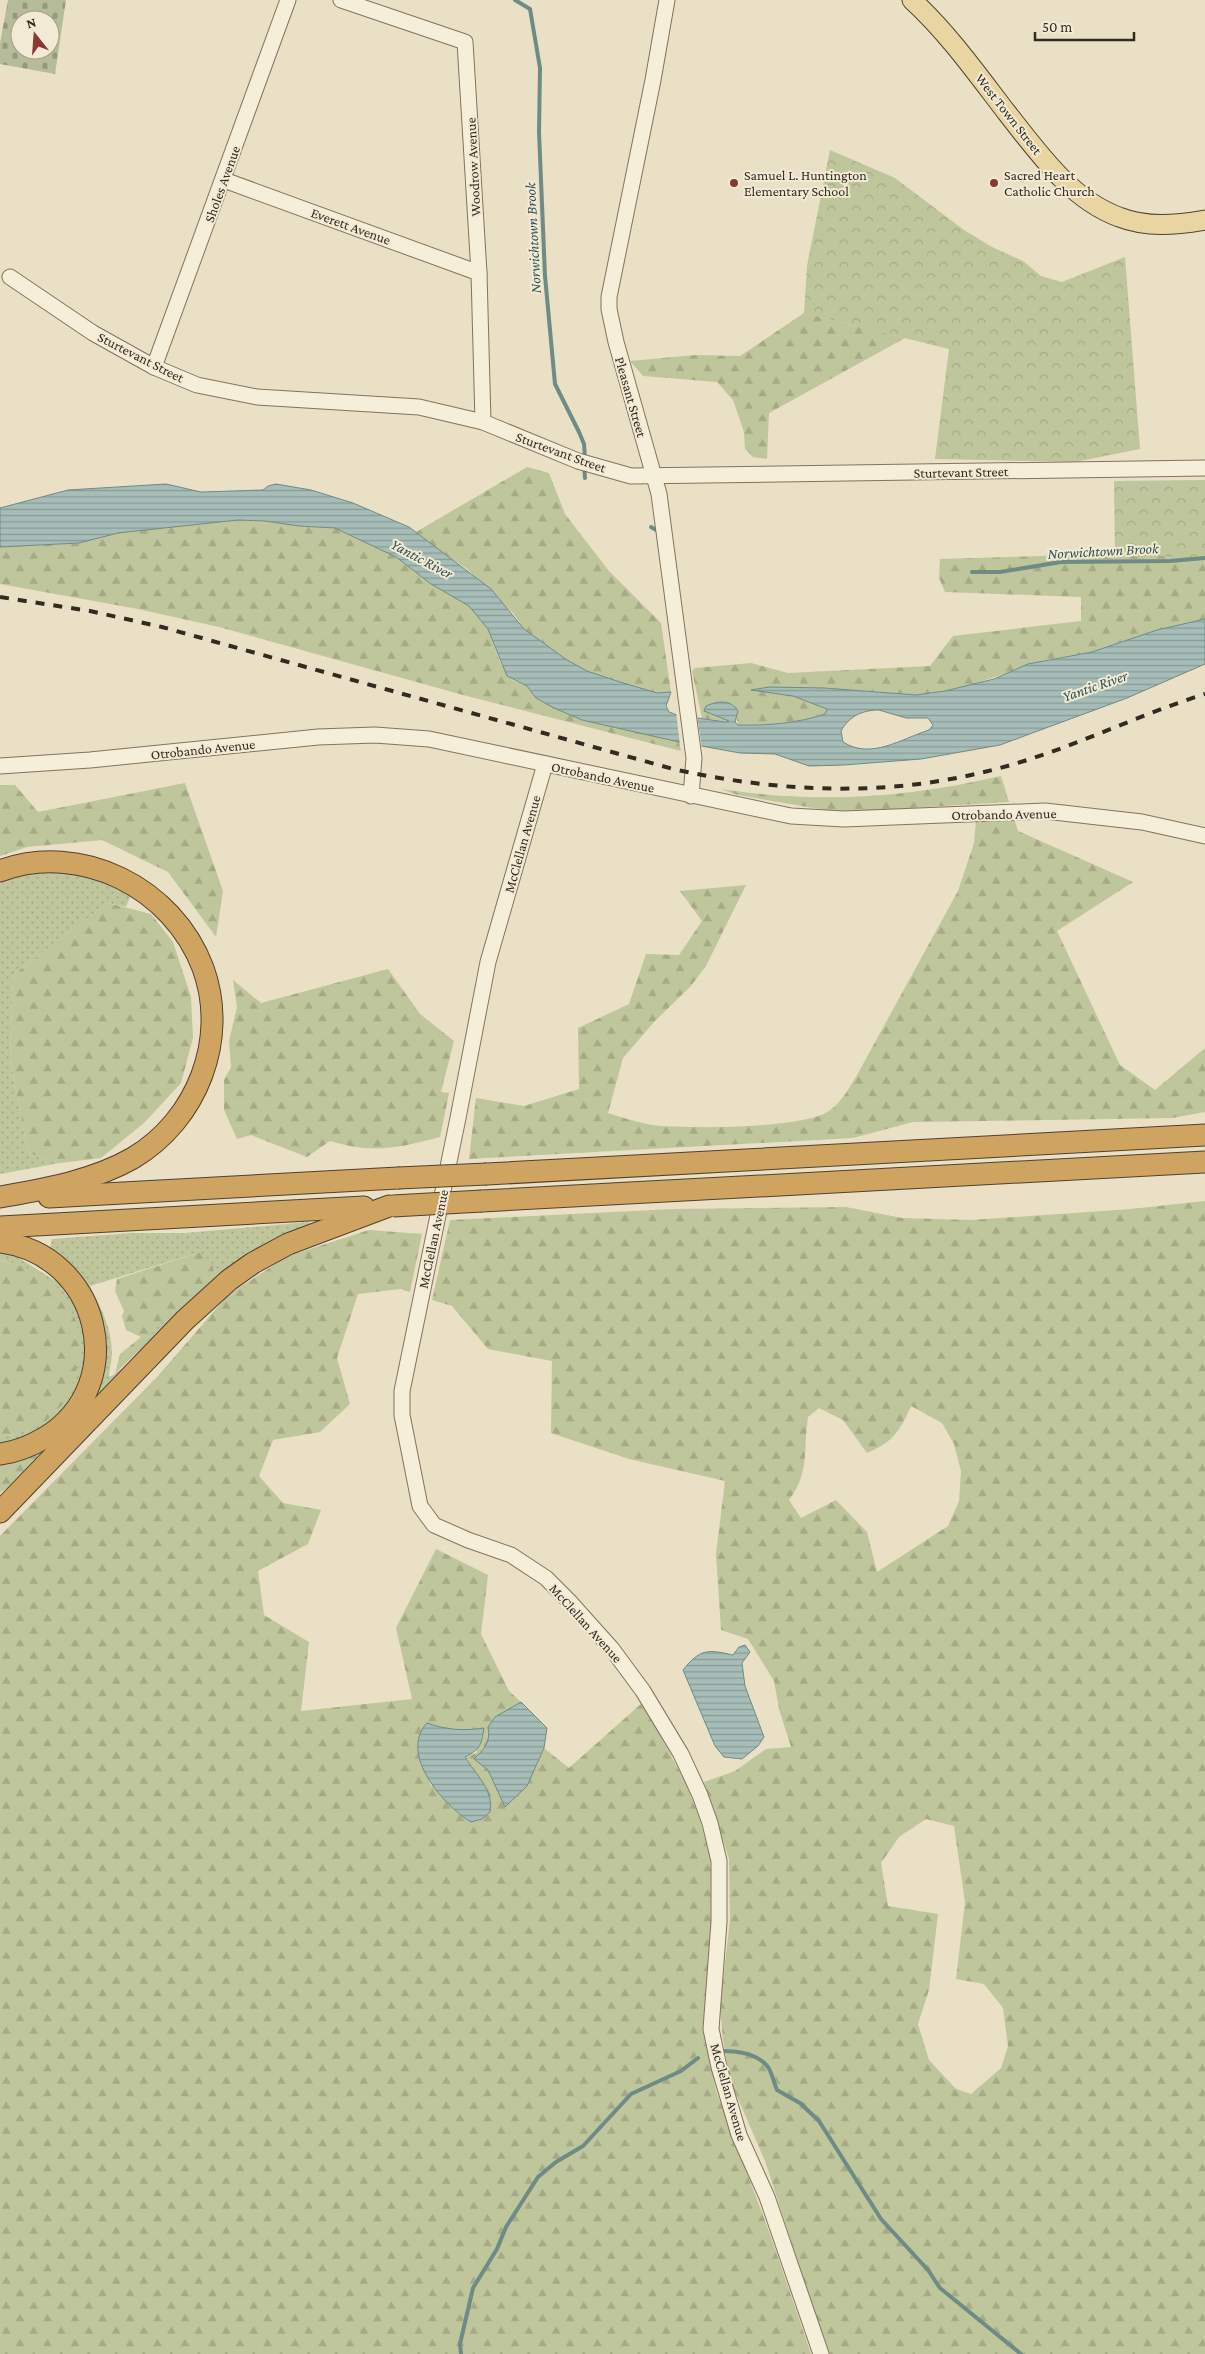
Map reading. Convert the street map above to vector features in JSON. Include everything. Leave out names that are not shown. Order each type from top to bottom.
[{"type":"highway","points":[[0,871],[42,862],[79,864],[115,875],[145,893],[178,923],[198,956],[208,986],[211,1025],[206,1064],[195,1093],[181,1116],[158,1140],[134,1157],[102,1173],[0,1198]]},
{"type":"highway","points":[[0,1198],[1205,1135]]},
{"type":"highway","points":[[0,1227],[1205,1162]]},
{"type":"highway","points":[[0,1512],[185,1320],[229,1280],[253,1263],[288,1244],[391,1206]]},
{"type":"highway","points":[[0,1242],[23,1247],[40,1255],[69,1278],[89,1309],[95,1330],[96,1347],[94,1366],[88,1389],[72,1415],[51,1434],[34,1444],[0,1454]]},
{"type":"main road","name":"West Town Street","points":[[912,0],[958,50],[1044,159],[1085,198],[1108,213],[1139,222],[1170,225],[1205,220]]},
{"type":"street","name":"Sholes Avenue","points":[[154,367],[224,180],[288,0]]},
{"type":"street","name":"Woodrow Avenue","points":[[341,0],[465,42],[479,273],[483,422]]},
{"type":"street","name":"Pleasant Street","points":[[667,0],[654,80],[608,303],[616,342],[661,505],[693,749],[694,767],[691,796]]},
{"type":"street","name":"Everett Avenue","points":[[224,180],[479,273]]},
{"type":"street","name":"Sturtevant Street","points":[[10,277],[93,332],[154,367],[197,385],[257,397],[419,407],[483,422],[584,463],[631,476],[1205,468]]},
{"type":"street","name":"Otrobando Avenue","points":[[0,766],[90,760],[318,737],[375,735],[428,739],[791,816],[844,819],[1045,811],[1142,822],[1205,836]]},
{"type":"street","name":"McClellan Avenue","points":[[545,764],[488,962],[402,1390],[402,1415],[420,1506],[434,1525],[468,1540],[511,1555],[546,1578],[569,1601],[612,1649],[643,1691],[681,1754],[700,1795],[710,1823],[719,1861],[719,1922],[712,2029],[720,2067],[739,2135],[767,2198],[821,2354]]},
{"type":"green space","points":[[8,0],[66,0],[60,40],[60,10],[10,10],[10,60],[57,60],[55,74],[0,64],[0,43]]},
{"type":"green space","points":[[830,150],[895,178],[964,230],[992,247],[1023,261],[1041,276],[1062,282],[1125,257],[1140,449],[1075,462],[935,459],[949,349],[804,313],[807,266]]},
{"type":"green space","points":[[804,313],[905,338],[769,413],[767,459],[753,457],[745,449],[744,432],[733,400],[717,382],[643,376],[630,361],[696,355],[740,356]]},
{"type":"green space","points":[[527,467],[549,473],[565,514],[609,571],[661,623],[671,692],[657,693],[620,682],[587,671],[567,660],[524,629],[515,615],[466,568],[439,551],[416,532]]},
{"type":"green space","points":[[1205,480],[1205,558],[1115,554],[1114,481]]},
{"type":"green space","points":[[1205,516],[1205,619],[1157,630],[1092,652],[1046,660],[971,685],[945,691],[916,695],[786,689],[756,690],[793,696],[827,709],[825,714],[804,720],[759,725],[738,725],[734,705],[718,702],[716,716],[729,721],[702,718],[692,671],[695,668],[751,663],[788,673],[930,666],[953,636],[1081,621],[1081,597],[945,592],[939,578],[940,559],[1115,554]]},
{"type":"green space","points":[[238,520],[335,528],[396,557],[431,584],[469,606],[488,629],[500,662],[512,680],[527,686],[536,698],[582,720],[679,742],[681,751],[463,695],[219,627],[138,609],[0,584],[0,547],[79,543],[118,533]]},
{"type":"green space","points":[[1001,776],[1009,802],[860,811],[825,810],[738,795],[721,789],[792,796],[862,796],[931,789]]},
{"type":"green space","points":[[185,783],[223,891],[216,937],[168,872],[102,840],[27,847],[0,856],[0,785],[15,785],[38,812]]},
{"type":"green space","points":[[1013,815],[1018,831],[1133,882],[1057,931],[1120,1065],[1155,1090],[1205,1048],[1205,1112],[1172,1118],[913,1122],[853,1138],[469,1159],[476,1098],[524,1106],[579,1089],[578,1028],[629,1004],[646,954],[679,955],[702,921],[680,891],[746,885],[706,966],[691,986],[654,1022],[623,1058],[608,1113],[652,1125],[716,1127],[795,1121],[816,1117],[829,1111],[848,1090],[857,1075],[958,891],[974,843],[976,820]]},
{"type":"green space","points":[[80,871],[131,894],[126,907],[108,903],[13,975],[10,1058],[28,1153],[60,1163],[0,1174],[0,880],[16,874]]},
{"type":"green space","points":[[108,903],[151,914],[173,942],[191,997],[193,1038],[181,1083],[144,1123],[101,1158],[60,1163],[28,1153],[10,1058],[13,975]]},
{"type":"green space","points":[[388,969],[420,1014],[454,1041],[441,1092],[449,1093],[440,1137],[398,1147],[385,1148],[359,1147],[330,1141],[307,1157],[251,1135],[237,1139],[224,1110],[224,1080],[231,1067],[229,1041],[237,1007],[233,980],[261,1003]]},
{"type":"green space","points":[[1205,1201],[1205,2354],[826,2354],[820,2330],[765,2161],[730,2080],[723,2040],[720,2006],[730,1920],[729,1859],[704,1782],[735,1771],[766,1749],[791,1747],[779,1709],[774,1681],[748,1639],[721,1630],[716,1554],[725,1481],[629,1459],[551,1433],[552,1361],[488,1349],[452,1306],[432,1300],[450,1220],[672,1209],[846,1207],[902,1218],[971,1220],[1131,1209]],"holes":[[[911,1406],[942,1423],[954,1444],[961,1471],[959,1501],[948,1526],[877,1572],[867,1532],[836,1500],[801,1518],[789,1500],[796,1490],[803,1470],[808,1417],[819,1408],[843,1420],[867,1453],[883,1445],[895,1435]],[[926,1819],[954,1826],[965,1902],[956,1979],[984,1984],[1003,2008],[1008,2046],[1001,2068],[971,2094],[956,2089],[929,2060],[918,2024],[929,1990],[938,1914],[888,1906],[881,1863],[899,1837]]]},
{"type":"green space","points":[[309,1222],[315,1228],[300,1232],[89,1408],[96,1384],[66,1261],[50,1248],[52,1239],[132,1233],[185,1233]],"holes":[[[200,1252],[208,1286],[163,1321],[123,1368],[109,1377],[112,1353],[110,1335],[102,1311],[90,1286]]]},
{"type":"green space","points":[[369,1230],[422,1234],[410,1292],[401,1289],[358,1294],[337,1358],[350,1404],[320,1432],[273,1440],[259,1476],[283,1503],[321,1510],[308,1544],[258,1571],[264,1615],[309,1642],[301,1711],[412,1699],[396,1628],[436,1549],[488,1575],[481,1634],[509,1691],[521,1702],[495,1717],[488,1727],[488,1742],[474,1759],[488,1770],[494,1780],[527,1786],[544,1748],[569,1768],[642,1703],[685,1781],[700,1819],[710,1859],[715,1905],[703,2026],[716,2091],[770,2234],[811,2354],[0,2354],[0,1536],[157,1377],[228,1295],[288,1256]],"holes":[[[427,1723],[462,1730],[483,1728],[476,1753],[465,1757],[473,1770],[431,1786],[420,1755]]]},
{"type":"green space","points":[[0,1252],[13,1254],[60,1284],[79,1312],[86,1344],[84,1373],[73,1403],[31,1438],[0,1443],[0,1435],[15,1434],[18,1265],[0,1260]]},
{"type":"green space","points":[[200,1252],[213,1266],[214,1276],[208,1286],[157,1327],[141,1348],[115,1374],[120,1354],[141,1337],[126,1330],[122,1316],[124,1311],[115,1291],[117,1279]]},
{"type":"green space","points":[[0,1260],[18,1265],[54,1282],[77,1322],[81,1353],[68,1399],[43,1424],[15,1434],[0,1435]]},
{"type":"green space","points":[[39,1449],[45,1453],[17,1481],[0,1493],[0,1459]]},
{"type":"water","name":"Yantic River","points":[[166,484],[201,492],[263,490],[268,486],[276,484],[311,490],[353,503],[409,527],[491,589],[524,629],[567,660],[587,671],[620,682],[657,693],[671,692],[666,706],[669,712],[677,715],[725,722],[729,721],[704,711],[706,706],[710,704],[724,702],[732,704],[738,711],[735,722],[738,725],[793,722],[825,714],[827,709],[793,696],[751,690],[769,687],[824,688],[916,695],[945,691],[994,679],[1028,664],[1092,652],[1157,630],[1205,619],[1205,664],[1127,698],[1000,745],[921,759],[809,766],[775,754],[740,753],[679,742],[582,720],[554,708],[536,698],[527,686],[507,676],[488,629],[469,606],[431,584],[396,557],[335,528],[238,520],[118,533],[79,543],[0,547],[0,508],[68,490]],"holes":[[[879,710],[906,718],[928,718],[933,725],[929,730],[886,746],[864,749],[843,742],[841,731],[844,726],[852,718],[867,711]]]},
{"type":"water","points":[[745,1645],[750,1652],[742,1663],[745,1686],[764,1737],[758,1746],[742,1759],[724,1757],[715,1746],[683,1670],[699,1654],[717,1652],[733,1655],[739,1647]]},
{"type":"water","points":[[521,1702],[547,1728],[544,1748],[527,1786],[505,1807],[488,1770],[474,1759],[488,1742],[488,1727],[495,1717]]},
{"type":"water","points":[[427,1723],[455,1729],[484,1728],[479,1746],[465,1757],[487,1790],[491,1804],[490,1812],[482,1819],[471,1822],[460,1814],[438,1792],[428,1778],[421,1764],[418,1749],[419,1735]]},
{"type":"pier","points":[[676,712],[697,715],[702,748],[680,745]]},
{"type":"waterway","name":"Norwichtown Brook","points":[[515,0],[530,9],[540,68],[539,132],[545,276],[555,384],[584,444],[585,458]]},
{"type":"waterway","name":"Norwichtown Brook","points":[[584,465],[585,478]]},
{"type":"waterway","name":"Norwichtown Brook","points":[[651,527],[656,530]]},
{"type":"waterway","name":"Norwichtown Brook","points":[[972,572],[1000,572],[1061,562],[1170,561],[1205,558]]},
{"type":"waterway","points":[[722,2051],[753,2056],[768,2067],[777,2090],[800,2103],[819,2121],[881,2219],[928,2270],[940,2288],[1021,2354]]},
{"type":"waterway","points":[[461,2354],[460,2344],[473,2288],[497,2249],[506,2227],[538,2177],[556,2162],[583,2146],[631,2094],[681,2071],[698,2058]]},
{"type":"railway","points":[[0,597],[90,611],[162,627],[673,769],[717,778],[805,788],[849,789],[892,787],[936,782],[980,773],[1047,753],[1205,694]]},
{"type":"place","name":"Samuel L. Huntington Elementary School","points":[[734,183]]},
{"type":"place","name":"Sacred Heart Catholic Church","points":[[994,183]]}]
